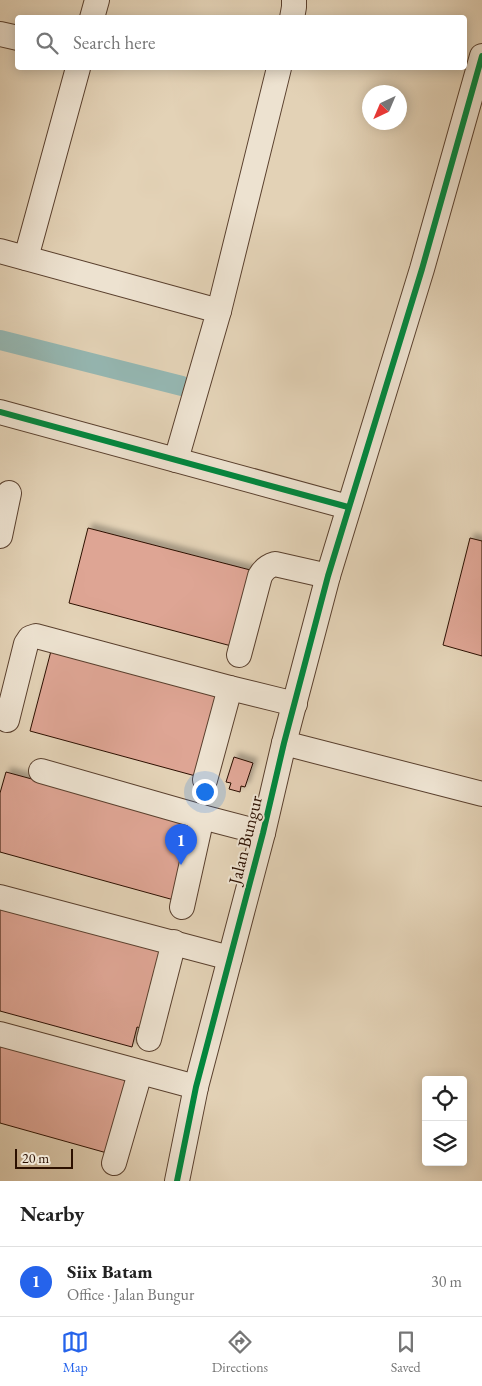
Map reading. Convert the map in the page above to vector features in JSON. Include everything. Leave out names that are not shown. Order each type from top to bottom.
[{"type":"street","points":[[93,15],[97,0]]},
{"type":"street","points":[[293,15],[294,0]]},
{"type":"street","points":[[0,34],[15,37]]},
{"type":"street","name":"Jalan Bungur","points":[[177,1181],[196,1087],[328,576],[422,269],[482,56]]},
{"type":"street","points":[[26,258],[77,70]]},
{"type":"street","points":[[176,460],[219,310],[279,70]]},
{"type":"street","points":[[0,251],[219,310]]},
{"type":"street","points":[[0,412],[348,507]]},
{"type":"street","points":[[0,536],[9,493]]},
{"type":"street","points":[[239,655],[260,576],[264,570],[276,564],[328,576]]},
{"type":"street","points":[[7,720],[26,644],[30,638],[36,636],[295,704]]},
{"type":"street","points":[[205,780],[230,688]]},
{"type":"street","points":[[284,743],[482,794]]},
{"type":"street","points":[[41,771],[263,833]]},
{"type":"street","points":[[182,906],[202,817]]},
{"type":"street","points":[[0,898],[230,958]]},
{"type":"street","points":[[149,1039],[174,942]]},
{"type":"street","points":[[0,1034],[196,1087]]},
{"type":"street","points":[[114,1163],[140,1073]]},
{"type":"building","points":[[88,528],[258,572],[239,648],[69,603]]},
{"type":"building","points":[[470,538],[482,541],[482,656],[443,645]]},
{"type":"building","points":[[51,651],[224,698],[203,778],[30,731]]},
{"type":"building","points":[[234,757],[253,763],[245,787],[241,786],[240,792],[229,789],[231,783],[226,782]]},
{"type":"building","points":[[6,772],[194,823],[174,900],[0,852],[0,793]]},
{"type":"building","points":[[0,905],[167,950],[145,1029],[137,1027],[132,1047],[0,1011]]},
{"type":"building","points":[[0,1041],[128,1076],[107,1153],[0,1123]]},
{"type":"waterway","points":[[0,340],[182,386]]},
{"type":"cycle path","points":[[177,1181],[196,1087],[328,576],[422,269],[482,56]]},
{"type":"cycle path","points":[[0,412],[348,507]]},
{"type":"place","name":"Siix Batam","points":[[181,865]]}]
